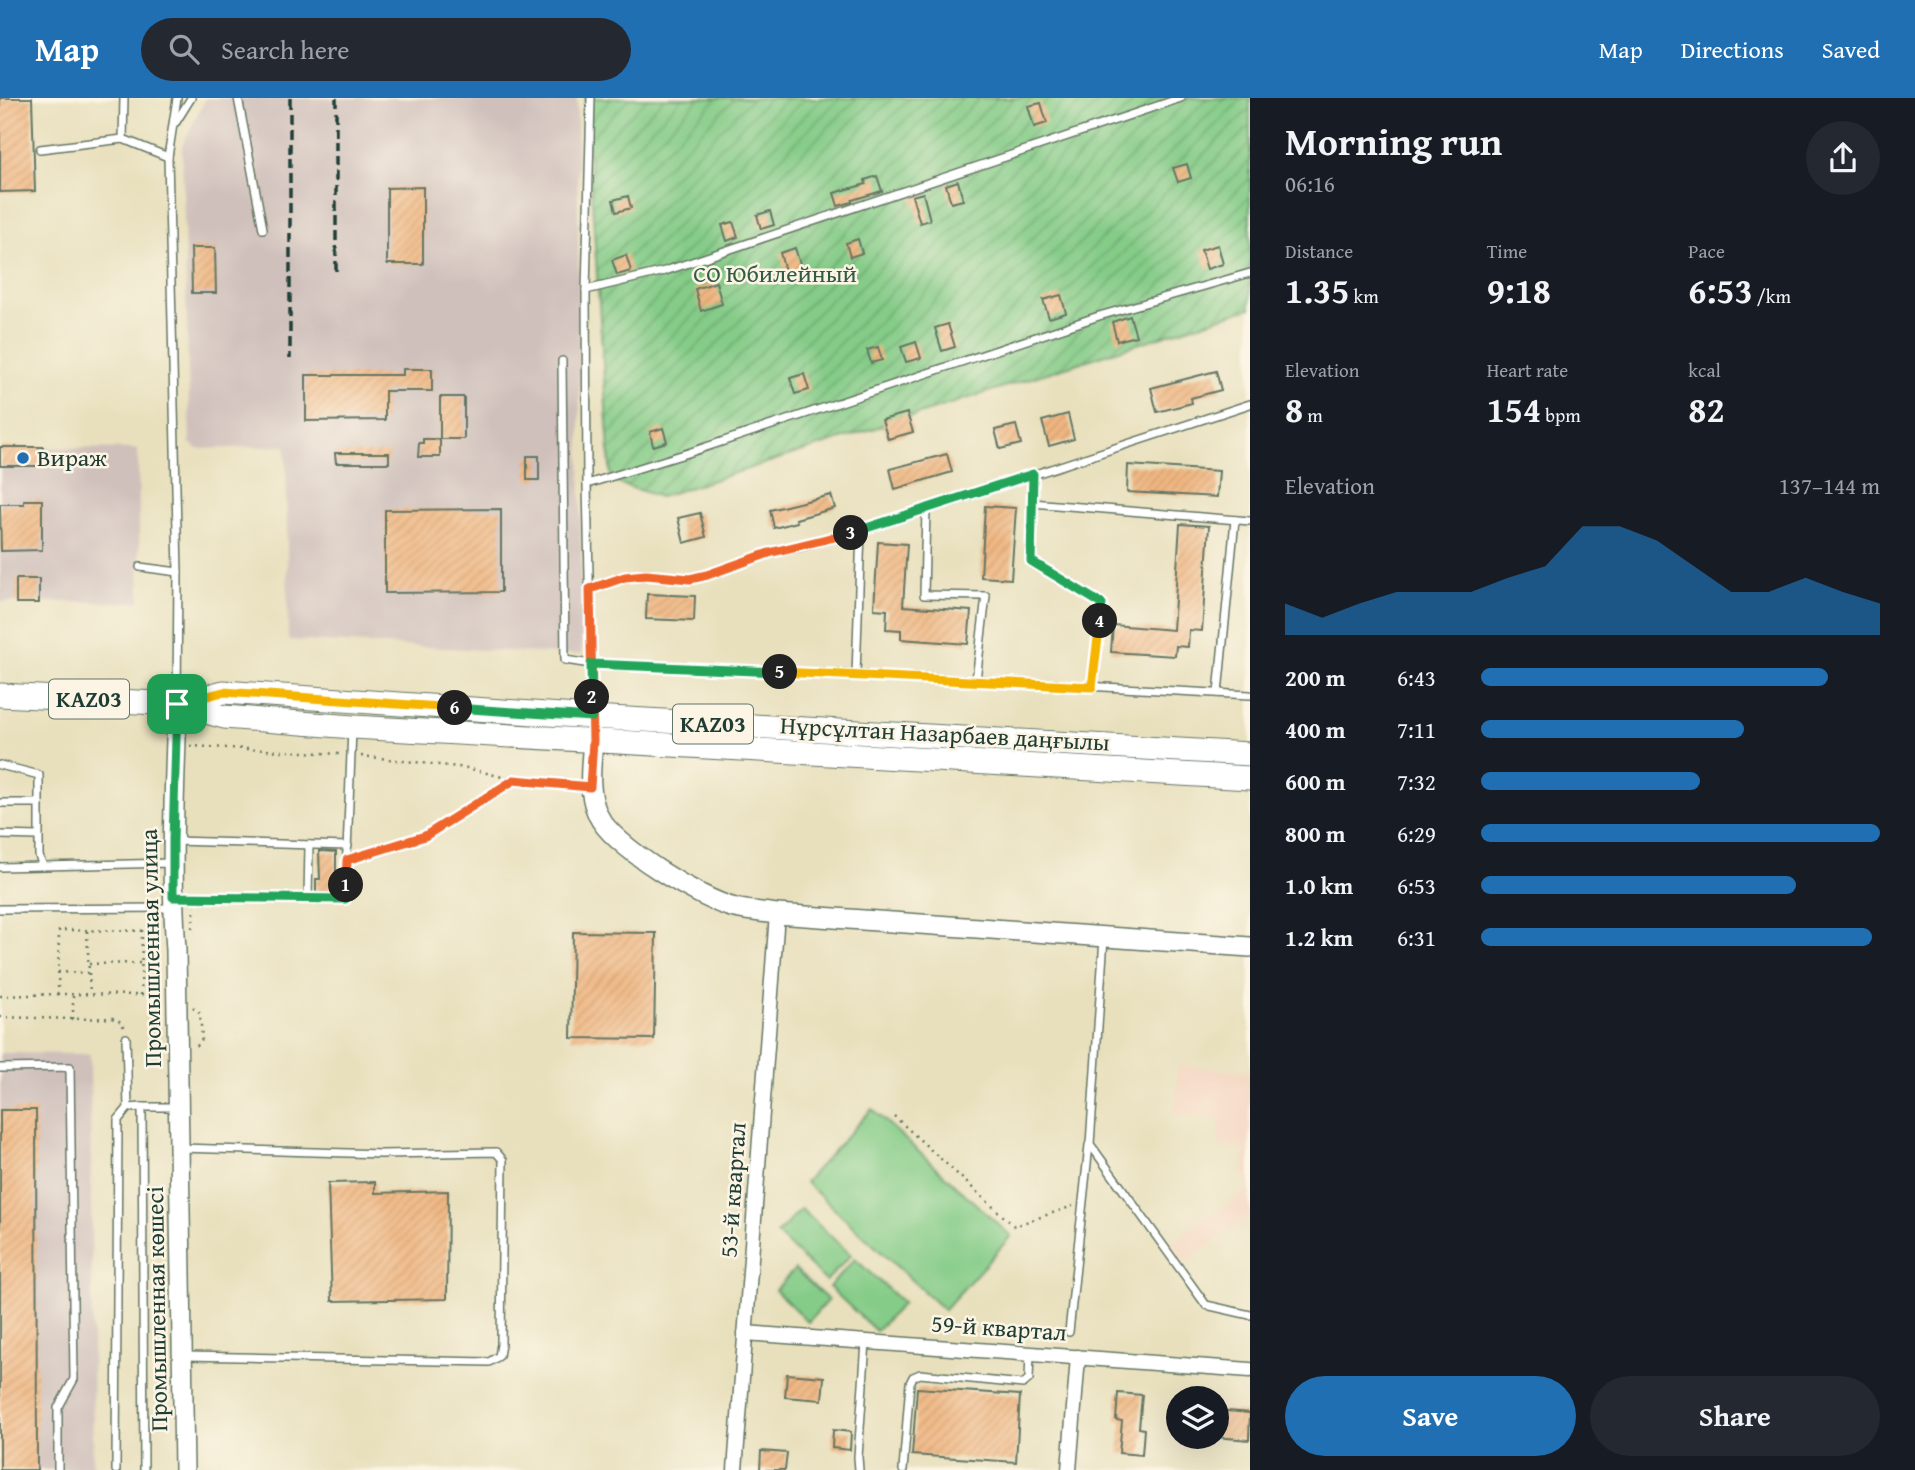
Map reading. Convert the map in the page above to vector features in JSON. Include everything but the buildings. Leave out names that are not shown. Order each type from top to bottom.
[{"type":"main road","name":"Нұрсұлтан Назарбаев даңғылы","points":[[177,704],[223,692],[592,717],[1250,754]]},
{"type":"main road","name":"Нұрсұлтан Назарбаев даңғылы","points":[[0,695],[177,704],[224,717],[352,727],[1250,778]]},
{"type":"main road","points":[[592,717],[593,741]]},
{"type":"street","name":"Промышленная улица","points":[[177,704],[173,902],[179,1148]]},
{"type":"street","points":[[593,741],[590,787],[598,817],[620,840],[655,867],[695,892],[733,908],[777,914],[1250,947]]},
{"type":"street","name":"53-й квартал","points":[[735,1470],[777,914]]},
{"type":"street","name":"Промышленная көшесі","points":[[179,1148],[184,1470]]},
{"type":"street","name":"59-й квартал","points":[[746,1332],[1250,1370]]},
{"type":"street","points":[[1069,1470],[1078,1357]]},
{"type":"lane","points":[[123,139],[124,98]]},
{"type":"lane","points":[[177,98],[168,157],[178,572],[177,704]]},
{"type":"lane","points":[[173,126],[191,98]]},
{"type":"lane","points":[[238,98],[263,229]]},
{"type":"lane","points":[[591,98],[586,290],[592,717]]},
{"type":"lane","points":[[586,290],[665,271],[1181,98]]},
{"type":"lane","points":[[40,149],[123,139],[168,157]]},
{"type":"lane","points":[[587,484],[639,470],[656,462],[1099,316],[1250,273]]},
{"type":"lane","points":[[562,361],[565,660],[591,664],[976,680],[1250,695]]},
{"type":"lane","points":[[590,589],[625,577],[699,577],[769,553],[861,531],[1250,404]]},
{"type":"lane","points":[[1033,474],[1031,561],[1102,604],[1092,687]]},
{"type":"lane","points":[[1032,503],[1250,522]]},
{"type":"lane","points":[[926,509],[924,595],[986,596],[976,680]]},
{"type":"lane","points":[[1219,693],[1235,520]]},
{"type":"lane","points":[[856,675],[861,531]]},
{"type":"lane","points":[[140,567],[178,572]]},
{"type":"lane","points":[[0,909],[345,899],[352,727]]},
{"type":"lane","points":[[0,765],[40,775],[38,836],[39,856],[43,866]]},
{"type":"lane","points":[[0,803],[39,803]]},
{"type":"lane","points":[[0,835],[38,836]]},
{"type":"lane","points":[[173,841],[348,846]]},
{"type":"lane","points":[[309,845],[309,898]]},
{"type":"lane","points":[[0,867],[173,863]]},
{"type":"lane","points":[[1069,1332],[1090,1144],[1104,937]]},
{"type":"lane","points":[[116,1470],[118,1120],[128,1108],[126,1038]]},
{"type":"lane","points":[[0,1068],[70,1067],[74,1379],[58,1408],[58,1470]]},
{"type":"lane","points":[[142,1107],[144,1470]]},
{"type":"lane","points":[[128,1108],[179,1107]]},
{"type":"lane","points":[[1090,1144],[1206,1305],[1250,1315]]},
{"type":"lane","points":[[179,1148],[382,1154],[496,1152],[503,1160],[499,1356],[489,1362],[183,1356]]},
{"type":"lane","points":[[859,1470],[866,1341]]},
{"type":"lane","points":[[903,1470],[910,1383],[913,1377],[919,1374],[1023,1384],[1029,1379],[1030,1353]]},
{"type":"path","points":[[176,747],[203,746],[351,755],[467,768],[514,780],[590,787]]},
{"type":"path","points":[[347,860],[425,836],[514,780]]},
{"type":"path","points":[[0,996],[141,995],[142,930],[59,929],[58,994]]},
{"type":"path","points":[[86,930],[90,994]]},
{"type":"path","points":[[89,964],[141,963]]},
{"type":"path","points":[[58,972],[90,973]]},
{"type":"path","points":[[74,994],[74,1019]]},
{"type":"path","points":[[0,1017],[112,1018],[122,1022],[126,1038]]},
{"type":"path","points":[[894,1116],[1014,1226],[1083,1202]]},
{"type":"shaded area","points":[[206,98],[577,98],[582,655],[288,640],[286,446],[197,449],[190,443],[182,145]]},
{"type":"shaded area","points":[[0,447],[138,449],[140,602],[0,602]]},
{"type":"shaded area","points":[[0,1053],[90,1054],[93,1470],[0,1470]]},
{"type":"shaded area","points":[[1178,1066],[1250,1072],[1250,1216],[1186,1262],[1171,1243],[1249,1189],[1243,1172],[1244,1149],[1218,1146],[1220,1119],[1174,1115]]},
{"type":"green space","name":"СО Юбилейный","points":[[585,98],[1250,98],[1250,308],[660,497],[611,481]]},
{"type":"green space","points":[[872,1109],[1011,1236],[944,1310],[805,1182]]},
{"type":"green space","points":[[801,1209],[851,1255],[826,1281],[777,1234]]},
{"type":"green space","points":[[855,1259],[903,1303],[876,1331],[829,1287]]},
{"type":"green space","points":[[795,1269],[828,1300],[808,1322],[775,1290]]},
{"type":"railway","points":[[290,98],[290,358]]},
{"type":"railway","points":[[336,98],[336,271]]},
{"type":"place","name":"Вираж","points":[[23,458]]},
{"type":"route","points":[[177,704],[173,897],[345,899],[347,860],[425,836],[514,780],[590,787],[593,741],[592,717],[590,589],[625,577],[646,575],[690,579],[707,575],[769,553],[861,531],[1033,474],[1031,561],[1102,604],[1092,687],[976,680],[591,664],[592,717],[223,692],[177,704]]}]
